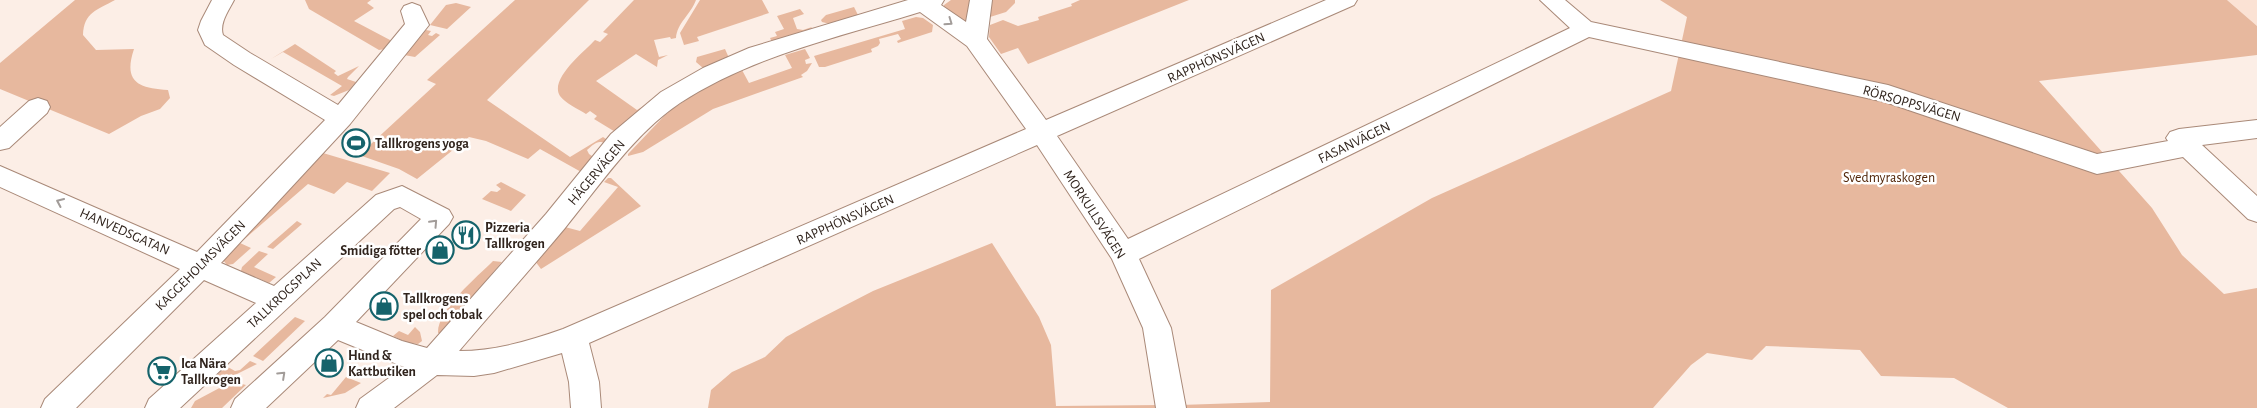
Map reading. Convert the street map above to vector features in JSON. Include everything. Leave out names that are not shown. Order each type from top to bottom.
[{"type":"street","points":[[223,0],[212,21],[210,30],[213,39],[242,59],[341,118]]},
{"type":"street","points":[[976,40],[981,0]]},
{"type":"street","name":"RAPPHÖNSVÄGEN","points":[[335,325],[413,358],[462,365],[494,362],[532,352],[573,338],[1346,0]]},
{"type":"street","name":"RÖRSOPPSVÄGEN","points":[[1551,0],[1584,28],[1888,94],[2097,164],[2189,147]]},
{"type":"street","name":"MORKULLSVÄGEN","points":[[928,2],[976,40],[1042,133],[1123,254],[1157,328],[1172,408]]},
{"type":"street","name":"HÄGERVÄGEN","points":[[371,408],[433,361],[555,221],[620,141],[670,98],[711,74],[757,54],[928,2]]},
{"type":"street","name":"KAGGEHOLMSVÄGEN","points":[[56,408],[201,265],[341,118],[390,61],[417,25],[412,11]]},
{"type":"street","name":"FASANVÄGEN","points":[[1123,254],[1579,33],[1584,28]]},
{"type":"street","points":[[0,141],[38,107]]},
{"type":"street","points":[[2257,130],[2179,138],[2257,212]]},
{"type":"street","name":"HANVEDSGATAN","points":[[0,176],[277,300]]},
{"type":"street","name":"TALLKROGSPLAN","points":[[160,408],[385,202],[402,196],[440,217],[335,325],[246,408]]},
{"type":"street","points":[[573,338],[584,382],[586,408]]},
{"type":"shaded area","points":[[2227,0],[2257,0],[2257,26]]},
{"type":"green space","points":[[75,0],[115,0],[97,9],[89,16],[83,35],[96,50],[134,49],[130,69],[136,81],[148,87],[168,90],[170,98],[160,109],[141,116],[109,134],[0,89],[0,63]]},
{"type":"green space","points":[[305,0],[371,0],[367,3],[374,8],[354,21],[390,40],[390,45],[385,49],[379,50],[309,9]]},
{"type":"green space","points":[[515,0],[589,0],[487,100],[570,157],[603,137],[609,141],[606,144],[596,143],[587,150],[595,158],[583,173],[540,149],[528,159],[486,141],[469,137],[417,179],[399,169],[359,155],[436,84],[427,80]]},
{"type":"green space","points":[[634,0],[696,0],[681,23],[676,38],[671,39],[670,37],[654,40],[659,57],[668,55],[658,60],[657,67],[636,54],[596,81],[637,110],[650,102],[617,133],[594,119],[597,116],[590,111],[586,114],[565,101],[560,96],[558,89],[559,82],[569,66],[595,40],[600,42],[608,34],[603,32]]},
{"type":"green space","points":[[700,0],[762,0],[769,13],[697,37],[699,41],[684,45],[680,33]]},
{"type":"green space","points":[[951,0],[972,0],[972,28],[944,8],[944,5]]},
{"type":"green space","points":[[991,0],[1015,0],[1015,3],[1006,12],[990,17]]},
{"type":"green space","points":[[1080,0],[1189,0],[1028,64],[1018,48],[1001,54],[989,37],[990,25],[1003,20],[1018,26],[1039,20],[1038,17],[1072,6],[1071,4]]},
{"type":"green space","name":"Svedmyraskogen","points":[[1660,0],[2227,0],[2257,26],[2257,55],[2039,81],[2152,208],[2182,255],[2224,294],[2257,288],[2257,408],[2008,408],[1954,378],[1881,376],[1860,350],[1766,346],[1752,360],[1707,353],[1691,365],[1653,408],[1180,408],[1180,405],[1270,402],[1271,290],[1432,198],[1671,91],[1687,17]]},
{"type":"green space","points":[[456,3],[471,7],[447,29],[430,25],[446,5]]},
{"type":"green space","points":[[854,7],[858,15],[830,24],[821,20],[826,15]]},
{"type":"green space","points":[[800,9],[804,14],[793,18],[797,29],[803,30],[812,27],[809,31],[772,42],[770,38],[777,36],[775,32],[784,29],[777,16]]},
{"type":"green space","points":[[916,17],[923,18],[933,25],[932,32],[898,43],[897,41],[901,39],[898,34],[879,39],[880,43],[871,49],[872,52],[825,67],[819,67],[814,56],[905,29],[902,21]]},
{"type":"green space","points":[[426,30],[431,31],[428,35],[432,36],[436,33],[440,35],[415,57],[404,55]]},
{"type":"green space","points":[[295,44],[336,71],[334,73],[338,76],[359,66],[347,79],[356,82],[349,90],[334,96],[330,95],[342,86],[283,52],[271,59]]},
{"type":"green space","points":[[725,49],[729,58],[703,68],[696,62],[697,57]]},
{"type":"green space","points":[[805,49],[810,58],[805,60],[806,64],[812,63],[807,71],[801,75],[803,77],[713,109],[643,152],[628,156],[668,112],[705,87],[742,70],[749,83],[792,68],[785,55]]},
{"type":"green space","points":[[323,153],[390,173],[372,191],[347,182],[334,194],[308,184],[240,243],[251,248],[233,264],[227,265],[223,260]]},
{"type":"green space","points":[[611,178],[641,206],[541,269],[535,261],[565,227],[580,231],[618,187],[604,182]]},
{"type":"green space","points":[[501,182],[526,195],[511,211],[482,199],[491,191],[497,192],[501,189],[496,185]]},
{"type":"green space","points":[[297,221],[302,224],[273,249],[267,247]]},
{"type":"green space","points":[[992,243],[1039,317],[1051,345],[1056,406],[1162,405],[1162,408],[708,408],[711,390],[732,372],[765,357],[786,337],[873,291]]},
{"type":"green space","points":[[259,251],[268,254],[254,267],[276,277],[269,283],[241,271],[242,267]]},
{"type":"green space","points":[[493,261],[502,262],[441,334],[438,333],[439,324],[444,314],[459,294]]},
{"type":"green space","points":[[295,317],[305,321],[263,361],[253,356]]},
{"type":"green space","points":[[415,327],[420,332],[422,341],[418,344],[408,343],[393,336],[399,331],[408,335]]},
{"type":"green space","points":[[250,361],[257,364],[233,376],[232,374],[215,385],[210,382],[226,366],[235,371],[240,370]]},
{"type":"green space","points":[[242,376],[242,384],[246,385],[222,408],[191,408],[195,401]]},
{"type":"green space","points":[[346,377],[361,383],[345,393],[323,398],[327,394],[331,395]]},
{"type":"place","name":"Tallkrogens yoga","points":[[356,143]]},
{"type":"place","name":"Pizzeria Tallkrogen","points":[[466,235]]},
{"type":"place","name":"Smidiga fötter","points":[[440,250]]},
{"type":"place","name":"Tallkrogens spel och tobak","points":[[384,306]]},
{"type":"place","name":"Hund & Kattbutiken","points":[[329,363]]},
{"type":"place","name":"Ica Nära Tallkrogen","points":[[162,371]]}]
